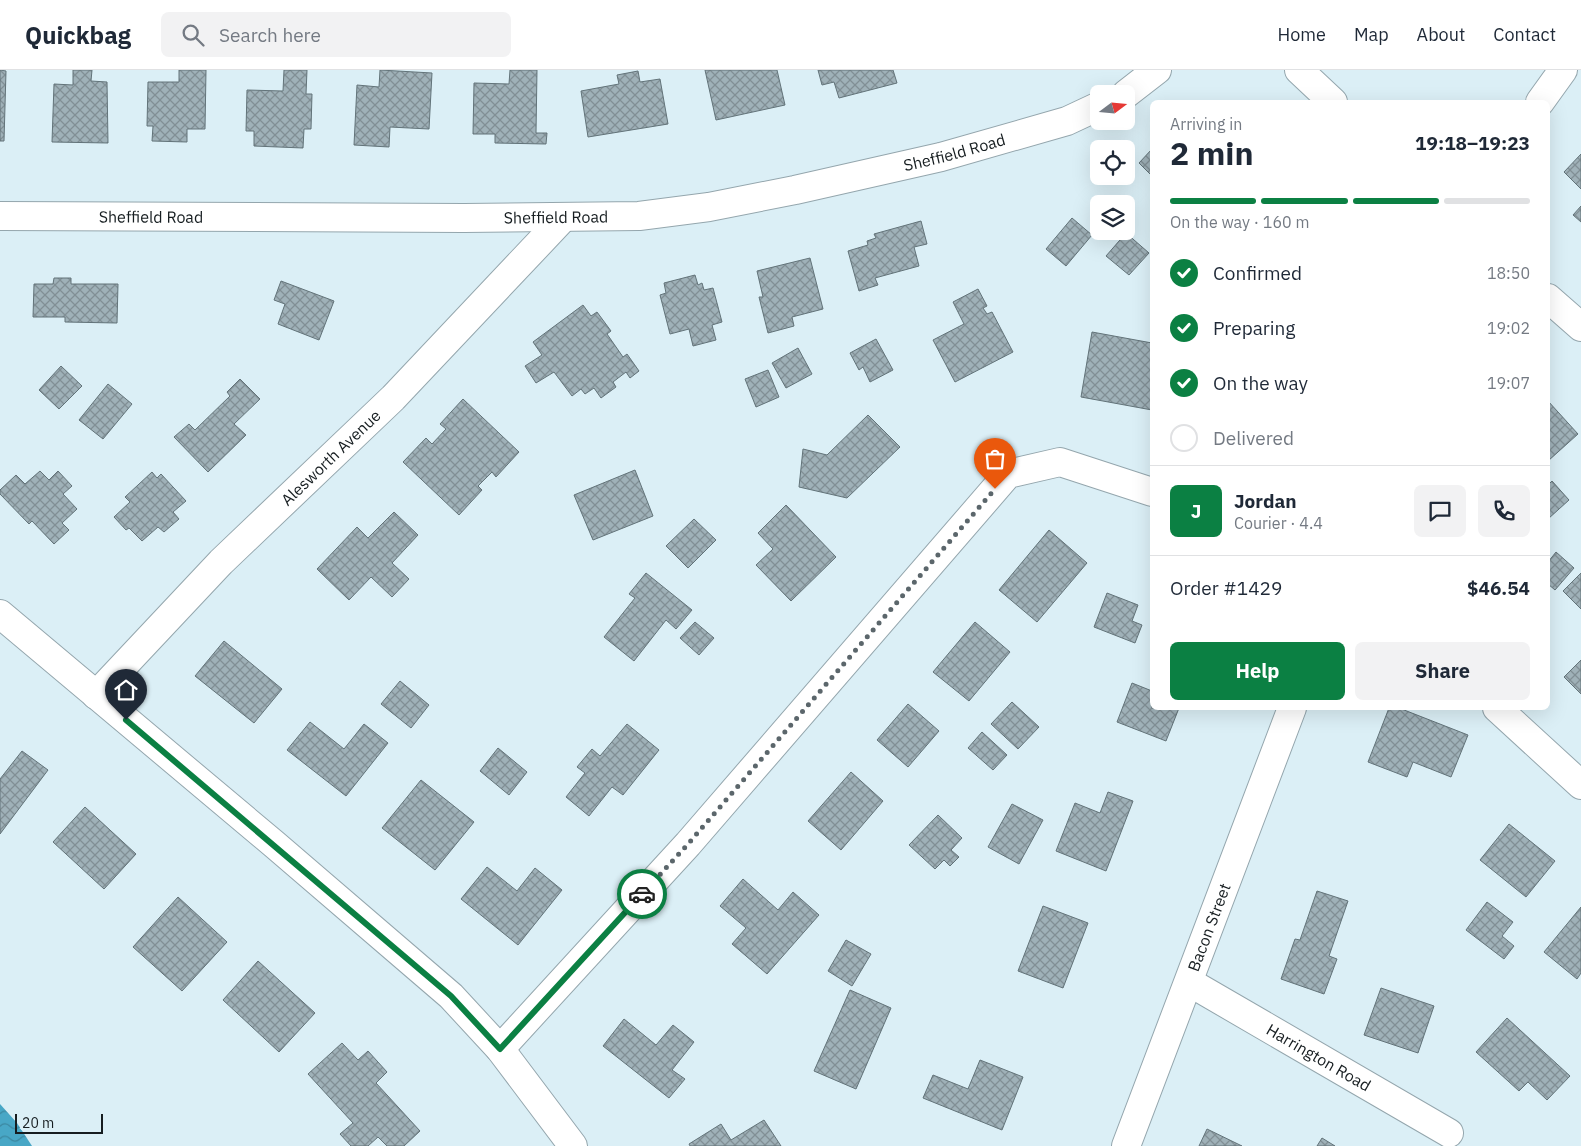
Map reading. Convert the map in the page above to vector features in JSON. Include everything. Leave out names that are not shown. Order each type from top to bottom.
[{"type":"street","points":[[1135,87],[1157,70]]},
{"type":"street","points":[[1299,70],[1332,100]]},
{"type":"street","points":[[1541,100],[1563,70]]},
{"type":"street","name":"Sheffield Road","points":[[0,216],[563,218],[639,216],[709,207],[795,190],[941,157],[1067,121],[1090,110]]},
{"type":"street","name":"Alesworth Avenue","points":[[96,695],[221,562],[393,398],[563,218]]},
{"type":"street","points":[[1550,300],[1581,327]]},
{"type":"street","points":[[500,1049],[688,844],[1008,474],[1060,462],[1150,491]]},
{"type":"street","points":[[0,614],[451,996],[500,1049],[573,1146]]},
{"type":"street","name":"Bacon Street","points":[[1126,1146],[1291,710]]},
{"type":"street","points":[[1499,710],[1581,785]]},
{"type":"street","name":"Harrington Road","points":[[1189,982],[1449,1132]]},
{"type":"water","points":[[0,1104],[17,1123],[32,1146],[0,1146]]},
{"type":"building","points":[[0,70],[6,71],[4,141],[0,141]]},
{"type":"building","points":[[73,70],[92,70],[91,81],[107,82],[108,143],[52,142],[54,84],[73,85]]},
{"type":"building","points":[[179,70],[206,70],[205,129],[187,129],[187,142],[152,141],[153,126],[147,126],[148,82],[179,82]]},
{"type":"building","points":[[284,70],[307,70],[306,94],[312,94],[311,129],[304,129],[303,148],[254,146],[254,131],[246,131],[247,90],[283,91]]},
{"type":"building","points":[[380,70],[432,73],[429,129],[390,127],[389,147],[354,145],[357,85],[379,87]]},
{"type":"building","points":[[510,70],[537,70],[536,133],[547,133],[546,144],[495,143],[495,134],[473,134],[474,83],[509,84]]},
{"type":"building","points":[[705,70],[777,70],[785,105],[716,120]]},
{"type":"building","points":[[818,70],[893,70],[897,83],[839,98],[834,82],[822,85]]},
{"type":"building","points":[[638,71],[640,82],[660,79],[668,124],[588,137],[581,91],[619,84],[617,75]]},
{"type":"building","points":[[1150,151],[1150,174],[1139,163]]},
{"type":"building","points":[[1581,154],[1581,189],[1564,172]]},
{"type":"building","points":[[1581,206],[1581,222],[1573,215]]},
{"type":"building","points":[[1072,218],[1090,233],[1090,237],[1066,266],[1046,249]]},
{"type":"building","points":[[921,221],[927,244],[914,247],[919,266],[875,278],[878,285],[859,291],[848,251],[868,245],[867,241],[876,238],[874,234]]},
{"type":"building","points":[[1120,240],[1134,240],[1149,253],[1129,275],[1106,256]]},
{"type":"building","points":[[810,258],[823,309],[792,317],[794,326],[768,333],[759,297],[763,297],[757,271]]},
{"type":"building","points":[[695,275],[698,285],[702,283],[704,290],[713,288],[722,322],[712,325],[716,340],[693,346],[689,329],[670,334],[660,295],[666,293],[664,283]]},
{"type":"building","points":[[54,278],[71,278],[71,284],[118,284],[117,323],[65,322],[65,317],[33,317],[34,284],[53,284]]},
{"type":"building","points":[[281,281],[334,301],[319,340],[278,324],[285,304],[274,300]]},
{"type":"building","points":[[978,289],[987,306],[983,308],[987,314],[992,312],[1013,352],[955,382],[933,340],[964,324],[953,302]]},
{"type":"building","points":[[583,305],[591,316],[597,312],[611,331],[607,334],[623,357],[627,354],[639,371],[630,378],[626,372],[613,382],[616,387],[601,398],[594,388],[585,394],[581,389],[572,396],[554,372],[536,383],[525,366],[542,355],[533,342]]},
{"type":"building","points":[[1092,332],[1150,343],[1150,410],[1081,397]]},
{"type":"building","points":[[876,339],[893,370],[870,382],[863,367],[859,370],[850,353]]},
{"type":"building","points":[[798,348],[812,374],[786,388],[772,363]]},
{"type":"building","points":[[61,366],[82,386],[59,409],[39,390]]},
{"type":"building","points":[[768,370],[779,397],[756,407],[745,379]]},
{"type":"building","points":[[240,379],[260,399],[234,424],[246,435],[208,472],[174,437],[189,424],[195,430],[230,396],[227,392]]},
{"type":"building","points":[[108,384],[132,404],[103,439],[79,420]]},
{"type":"building","points":[[463,399],[519,452],[496,477],[492,472],[478,486],[482,490],[459,515],[403,462],[426,438],[432,444],[446,429],[440,424]]},
{"type":"building","points":[[1550,403],[1578,434],[1550,459]]},
{"type":"building","points":[[868,415],[900,447],[847,498],[799,487],[803,449],[827,455]]},
{"type":"building","points":[[635,470],[653,516],[593,540],[574,495]]},
{"type":"building","points":[[40,471],[49,480],[58,471],[72,486],[63,494],[77,509],[62,523],[69,530],[54,544],[32,521],[29,524],[0,494],[0,490],[16,475],[25,484]]},
{"type":"building","points":[[152,472],[157,478],[161,474],[186,501],[173,512],[179,519],[164,532],[158,527],[142,541],[129,528],[126,530],[114,517],[130,502],[125,497]]},
{"type":"building","points":[[1552,481],[1569,500],[1550,517],[1550,483]]},
{"type":"building","points":[[786,505],[836,557],[791,601],[756,565],[773,549],[758,533]]},
{"type":"building","points":[[394,512],[418,535],[392,563],[409,579],[392,597],[371,577],[349,600],[317,569],[357,527],[368,538]]},
{"type":"building","points":[[694,519],[716,540],[688,568],[666,546]]},
{"type":"building","points":[[1049,530],[1087,563],[1037,622],[999,590]]},
{"type":"building","points":[[1556,552],[1574,568],[1555,590],[1550,586],[1550,560]]},
{"type":"building","points":[[646,573],[692,610],[676,629],[666,620],[634,661],[604,637],[635,598],[629,594]]},
{"type":"building","points":[[1581,573],[1581,609],[1563,591]]},
{"type":"building","points":[[1107,593],[1138,605],[1132,621],[1142,625],[1135,643],[1094,627]]},
{"type":"building","points":[[695,622],[714,638],[699,655],[680,638]]},
{"type":"building","points":[[975,622],[1010,652],[969,701],[933,672]]},
{"type":"building","points":[[224,641],[282,689],[254,723],[195,676]]},
{"type":"building","points":[[1581,660],[1581,694],[1564,677]]},
{"type":"building","points":[[400,681],[429,705],[411,728],[381,704]]},
{"type":"building","points":[[1132,683],[1150,690],[1150,710],[1178,710],[1166,741],[1117,722]]},
{"type":"building","points":[[1012,702],[1039,727],[1018,749],[991,724]]},
{"type":"building","points":[[908,704],[939,731],[908,767],[877,740]]},
{"type":"building","points":[[1388,710],[1404,710],[1468,735],[1451,777],[1413,762],[1407,777],[1368,762]]},
{"type":"building","points":[[310,722],[344,749],[364,724],[388,743],[346,796],[287,750]]},
{"type":"building","points":[[627,724],[659,750],[623,795],[612,787],[589,816],[566,797],[585,773],[577,767],[592,749],[600,756]]},
{"type":"building","points":[[982,732],[1007,755],[993,770],[968,748]]},
{"type":"building","points":[[498,748],[527,772],[509,795],[480,771]]},
{"type":"building","points":[[22,751],[48,770],[0,834],[0,779]]},
{"type":"building","points":[[851,772],[883,801],[841,850],[808,821]]},
{"type":"building","points":[[421,780],[474,822],[435,870],[382,828]]},
{"type":"building","points":[[1108,792],[1133,801],[1106,871],[1056,851],[1075,803],[1100,813]]},
{"type":"building","points":[[1012,804],[1043,820],[1019,864],[988,847]]},
{"type":"building","points":[[85,807],[136,854],[104,889],[53,842]]},
{"type":"building","points":[[938,815],[962,838],[951,850],[959,857],[950,866],[944,860],[935,869],[909,845]]},
{"type":"building","points":[[1509,824],[1555,861],[1526,897],[1480,860]]},
{"type":"building","points":[[487,867],[517,891],[535,868],[562,890],[518,945],[461,899]]},
{"type":"building","points":[[743,879],[778,910],[793,892],[819,915],[767,974],[732,944],[746,928],[720,906]]},
{"type":"building","points":[[1317,891],[1348,901],[1329,956],[1337,959],[1324,994],[1281,979],[1295,939],[1300,940]]},
{"type":"building","points":[[178,897],[227,942],[182,991],[133,947]]},
{"type":"building","points":[[1487,902],[1513,922],[1502,936],[1514,946],[1504,959],[1466,930]]},
{"type":"building","points":[[1043,906],[1088,923],[1063,988],[1018,971]]},
{"type":"building","points":[[1581,907],[1581,973],[1577,979],[1544,952]]},
{"type":"building","points":[[846,940],[871,954],[852,986],[828,971]]},
{"type":"building","points":[[258,961],[315,1013],[279,1052],[223,1000]]},
{"type":"building","points":[[1381,988],[1434,1006],[1418,1053],[1364,1035]]},
{"type":"building","points":[[850,990],[891,1008],[856,1089],[814,1071]]},
{"type":"building","points":[[1507,1018],[1570,1076],[1547,1100],[1528,1082],[1519,1091],[1476,1052]]},
{"type":"building","points":[[624,1019],[656,1045],[673,1025],[694,1042],[672,1070],[685,1079],[669,1098],[603,1046]]},
{"type":"building","points":[[342,1043],[358,1060],[368,1051],[387,1072],[376,1083],[420,1131],[404,1146],[387,1146],[378,1137],[368,1146],[351,1146],[340,1134],[353,1123],[308,1074]]},
{"type":"building","points":[[980,1060],[1023,1077],[1002,1130],[923,1098],[933,1075],[968,1089]]},
{"type":"building","points":[[764,1120],[781,1146],[690,1146],[689,1144],[721,1124],[731,1140]]},
{"type":"building","points":[[1207,1129],[1242,1146],[1199,1146]]},
{"type":"building","points":[[1322,1138],[1335,1146],[1317,1146]]},
{"type":"way so far","points":[[642,894],[688,844],[995,489]]},
{"type":"route","points":[[126,720],[451,996],[500,1049],[642,894]]}]
